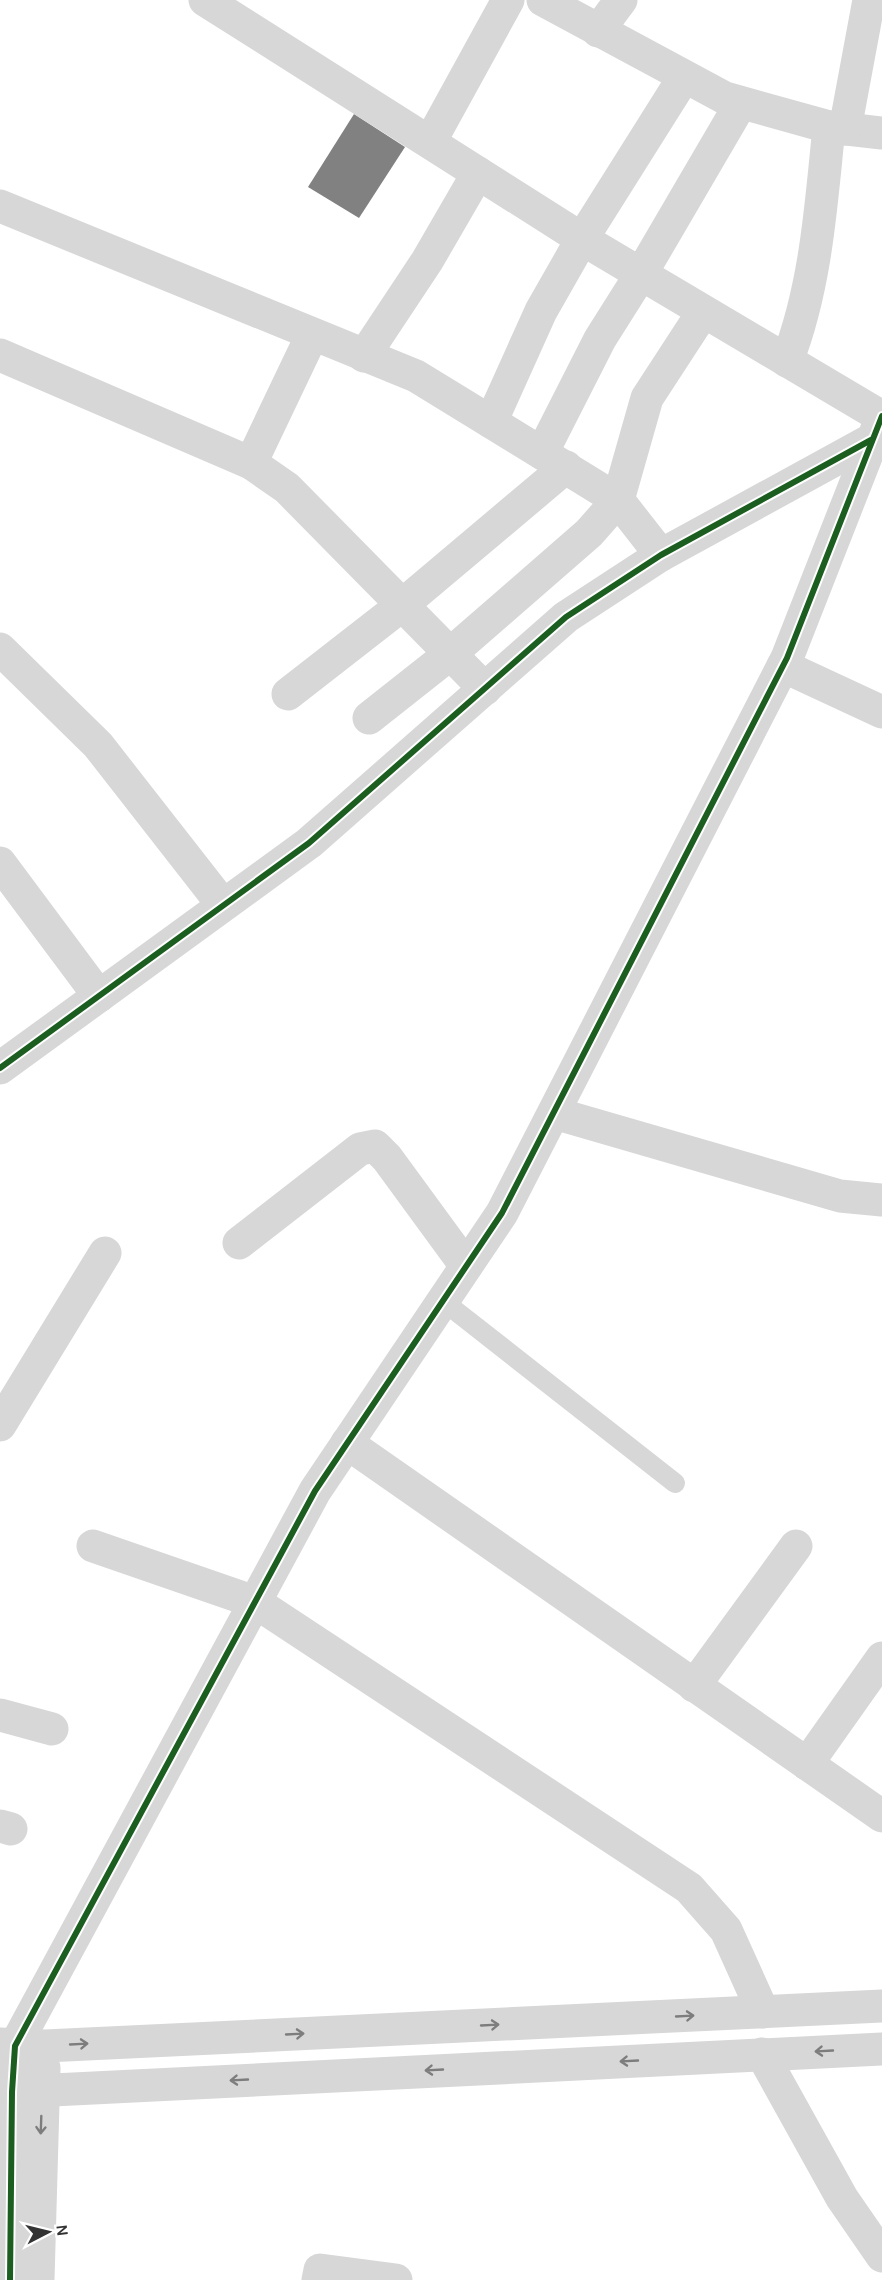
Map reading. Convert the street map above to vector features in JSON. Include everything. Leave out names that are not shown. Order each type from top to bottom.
[{"type":"street","points":[[205,0],[582,239],[787,361],[878,424]]},
{"type":"street","points":[[430,142],[508,0]]},
{"type":"street","points":[[543,0],[598,32],[725,98],[837,128],[882,133]]},
{"type":"street","points":[[598,32],[621,0]]},
{"type":"street","points":[[787,361],[801,324],[837,128],[869,0]]},
{"type":"street","points":[[491,422],[541,312],[582,239],[684,77]]},
{"type":"street","points":[[288,694],[401,606],[554,460],[600,339],[641,274],[741,103]]},
{"type":"street","points":[[364,356],[427,261],[478,173]]},
{"type":"street","points":[[0,207],[416,376],[618,500],[661,555]]},
{"type":"street","points":[[369,718],[450,654],[589,533],[618,500],[647,398],[703,312]]},
{"type":"street","points":[[251,463],[312,335]]},
{"type":"street","points":[[0,355],[251,463],[287,488],[485,689]]},
{"type":"street","points":[[5,1056],[99,996],[309,843],[566,617],[661,555],[878,424]]},
{"type":"street","points":[[9,2280],[20,2045],[47,1988],[315,1491],[502,1213],[783,666],[878,424]]},
{"type":"street","points":[[0,649],[98,744],[223,905]]},
{"type":"street","points":[[783,666],[882,712]]},
{"type":"street","points":[[0,863],[99,996]]},
{"type":"street","points":[[554,1113],[840,1196],[882,1200]]},
{"type":"street","points":[[239,1243],[360,1149],[375,1146],[387,1158],[466,1266]]},
{"type":"street","points":[[0,1425],[105,1253]]},
{"type":"street","points":[[347,1443],[882,1816]]},
{"type":"street","points":[[93,1546],[255,1602],[689,1888],[726,1930],[763,2012]]},
{"type":"street","points":[[694,1686],[796,1546]]},
{"type":"street","points":[[807,1764],[882,1658]]},
{"type":"street","points":[[0,1715],[52,1729]]},
{"type":"street","points":[[20,2045],[882,2007]]},
{"type":"street","points":[[18,2090],[882,2049]]},
{"type":"street","points":[[762,2054],[842,2198],[882,2256]]},
{"type":"street","points":[[18,2090],[38,2280]]},
{"type":"street","points":[[318,2280],[320,2270],[396,2280]]},
{"type":"lane","points":[[443,1301],[675,1483]]},
{"type":"building","points":[[354,114],[405,147],[359,218],[308,187]]},
{"type":"cycle path","points":[[10,2280],[12,2092],[15,2046],[315,1491],[502,1213],[787,658],[882,416]]},
{"type":"cycle path","points":[[0,1068],[309,843],[566,617],[661,555],[871,440]]}]
